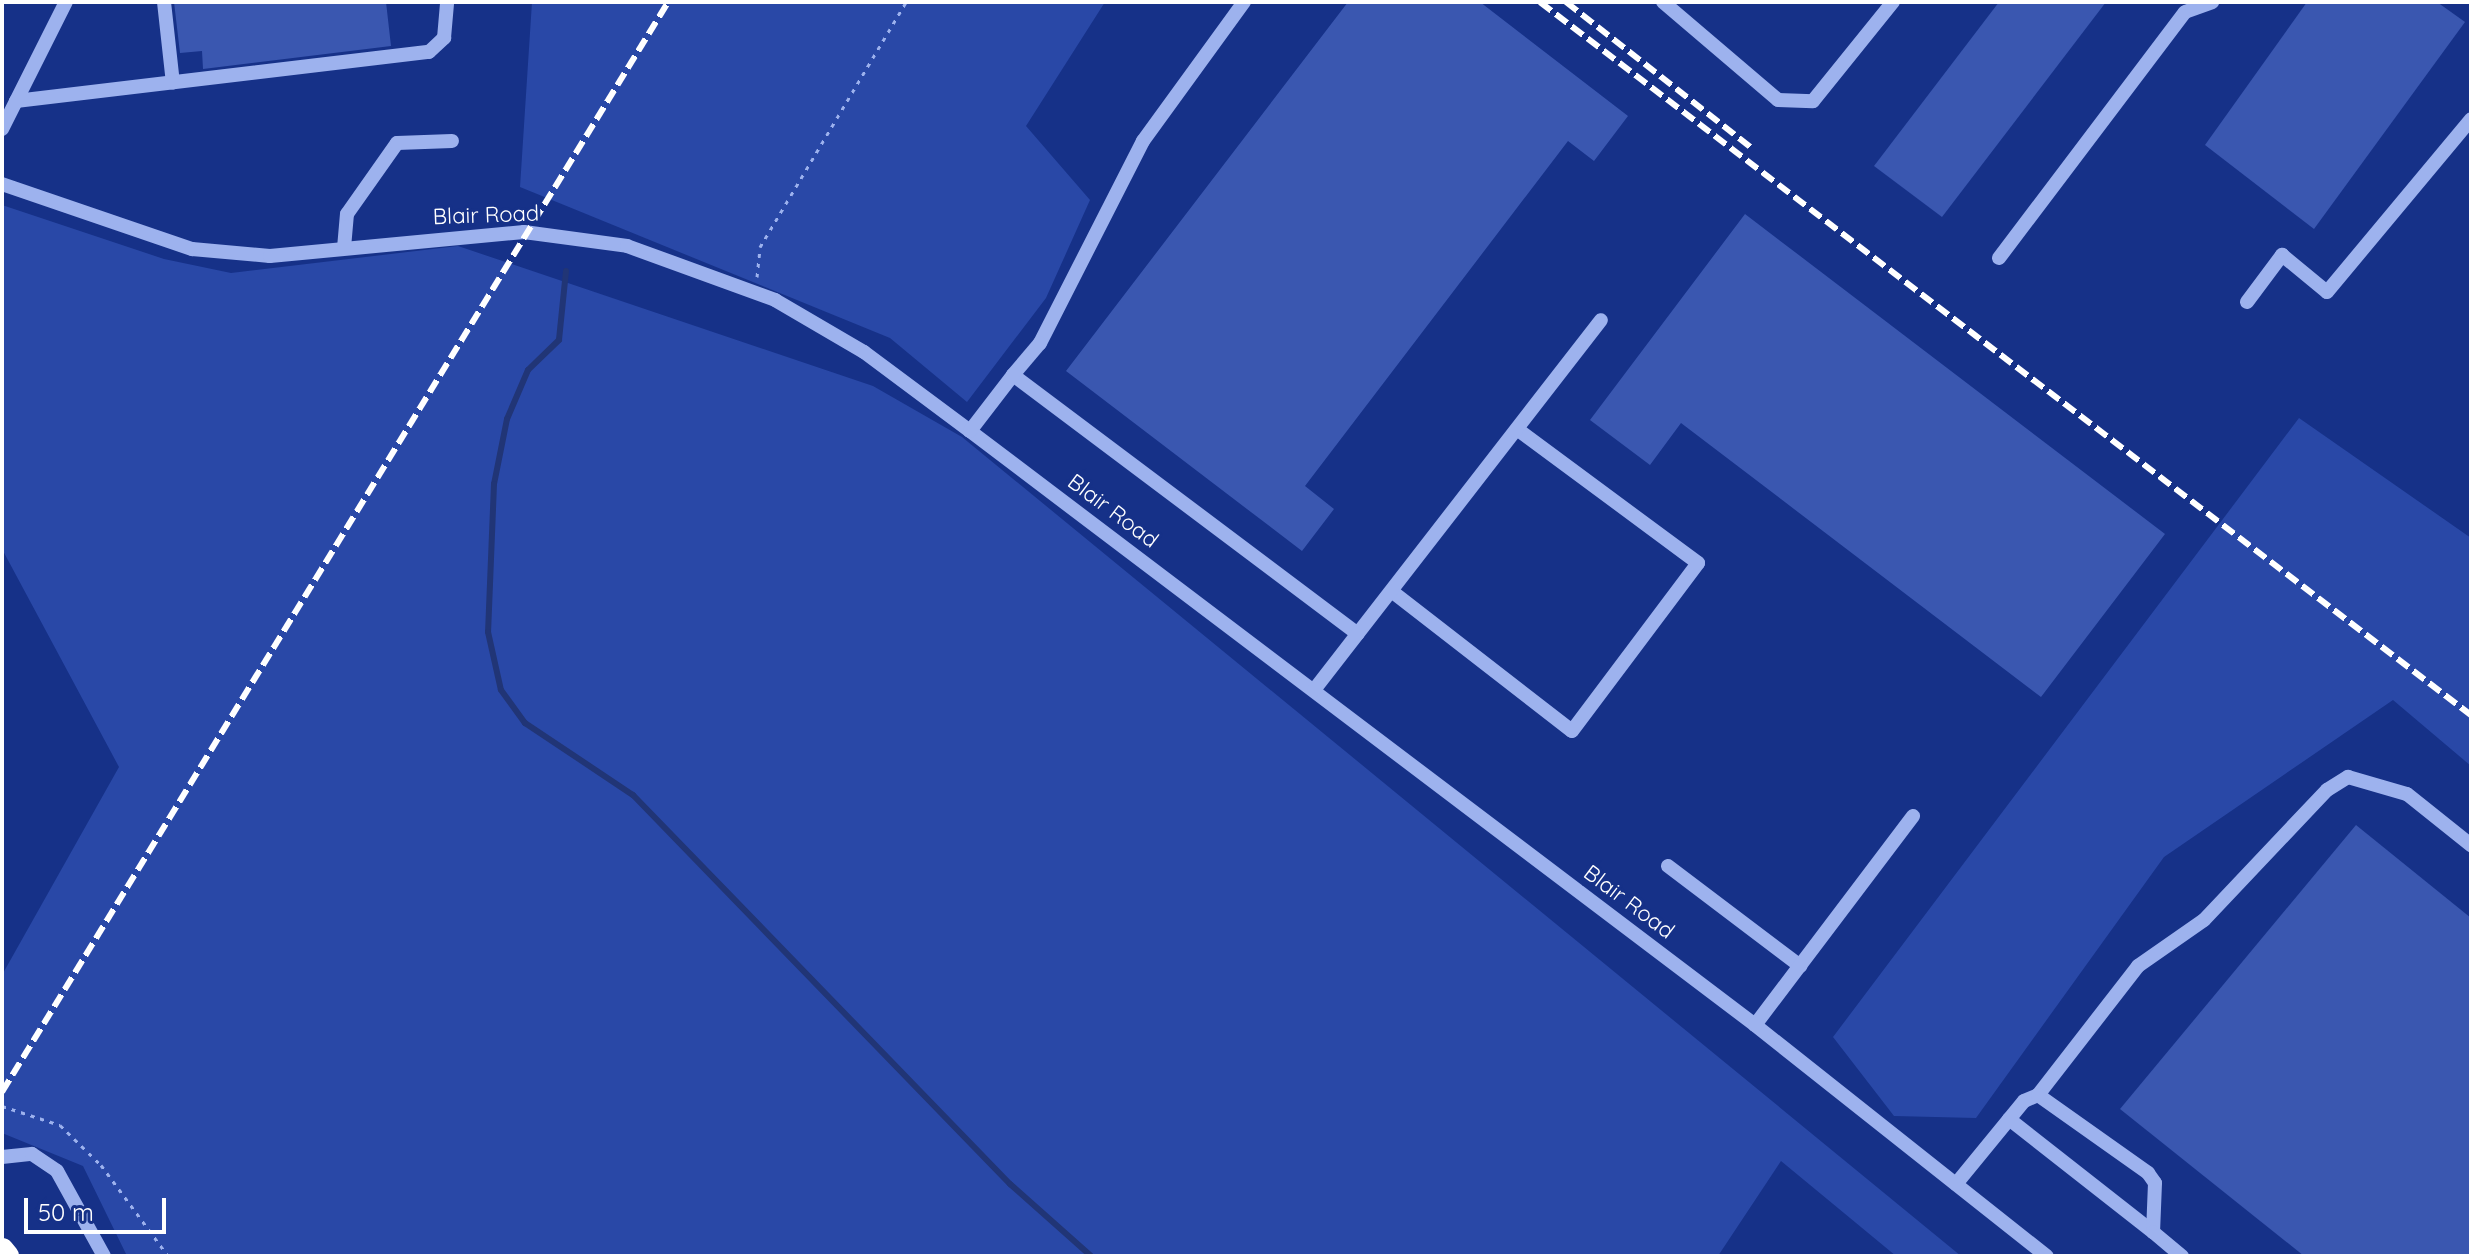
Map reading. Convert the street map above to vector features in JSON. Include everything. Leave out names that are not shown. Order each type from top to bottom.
[{"type":"highway","points":[[2,1250],[7,1256]]},
{"type":"street","points":[[2,129],[66,2]]},
{"type":"street","points":[[164,2],[173,83]]},
{"type":"street","points":[[16,101],[429,52],[444,38],[447,2]]},
{"type":"street","points":[[970,431],[1040,343],[1143,141],[1244,2]]},
{"type":"street","points":[[1663,2],[1778,100],[1813,101],[1893,2]]},
{"type":"street","points":[[1999,258],[2185,12],[2212,2]]},
{"type":"street","points":[[2247,302],[2282,255],[2327,292],[2471,119]]},
{"type":"street","points":[[344,248],[347,214],[397,143],[452,141]]},
{"type":"street","name":"Blair Road","points":[[2,184],[192,249],[270,256],[524,232],[580,237],[758,293],[864,352],[970,431],[1755,1025],[2046,1256]]},
{"type":"street","points":[[1314,690],[1394,593],[1601,320]]},
{"type":"street","points":[[1013,375],[1358,634]]},
{"type":"street","points":[[1394,593],[1572,731],[1698,563],[1517,429]]},
{"type":"street","points":[[1956,1184],[2009,1119],[2038,1095],[2138,966],[2204,920],[2327,790],[2348,777],[2407,794],[2471,845]]},
{"type":"street","points":[[1755,1025],[1913,816]]},
{"type":"street","points":[[1668,866],[1800,966]]},
{"type":"street","points":[[2038,1095],[2148,1173],[2155,1183],[2153,1232]]},
{"type":"street","points":[[2009,1119],[2182,1256]]},
{"type":"street","points":[[2,1157],[32,1154],[57,1171],[104,1256]]},
{"type":"path","points":[[758,293],[760,247],[906,2]]},
{"type":"path","points":[[2,1106],[60,1125],[101,1165],[168,1256]]},
{"type":"shaded area","points":[[532,2],[1105,2],[1026,126],[1090,200],[1046,298],[967,402],[890,338],[520,187]]},
{"type":"shaded area","points":[[2,205],[164,259],[231,273],[458,246],[873,386],[962,437],[1961,1256],[1896,1256],[1781,1161],[1718,1256],[127,1256],[83,1166],[2,1133],[2,975],[119,767],[2,549]]},
{"type":"shaded area","points":[[2299,418],[2471,538],[2471,766],[2393,700],[2164,857],[1976,1118],[1894,1116],[1833,1037]]},
{"type":"building","points":[[174,2],[386,2],[391,46],[203,69],[202,51],[180,53]]},
{"type":"building","points":[[1348,2],[1480,2],[1628,116],[1594,161],[1568,141],[1305,486],[1334,509],[1302,551],[1066,371]]},
{"type":"building","points":[[1999,2],[2106,2],[1942,217],[1874,166]]},
{"type":"building","points":[[2307,2],[2437,2],[2465,22],[2314,229],[2205,145]]},
{"type":"building","points":[[1745,214],[2165,534],[2041,697],[1681,423],[1650,465],[1590,420]]},
{"type":"building","points":[[2356,825],[2471,918],[2471,1256],[2304,1256],[2120,1109]]},
{"type":"waterway","points":[[566,271],[559,340],[528,370],[507,419],[494,484],[488,632],[501,690],[525,723],[633,795],[1010,1184],[1091,1256]]},
{"type":"railway","points":[[2,1092],[668,2]]},
{"type":"railway","points":[[1540,2],[2471,715]]},
{"type":"railway","points":[[1566,2],[1753,149]]}]
